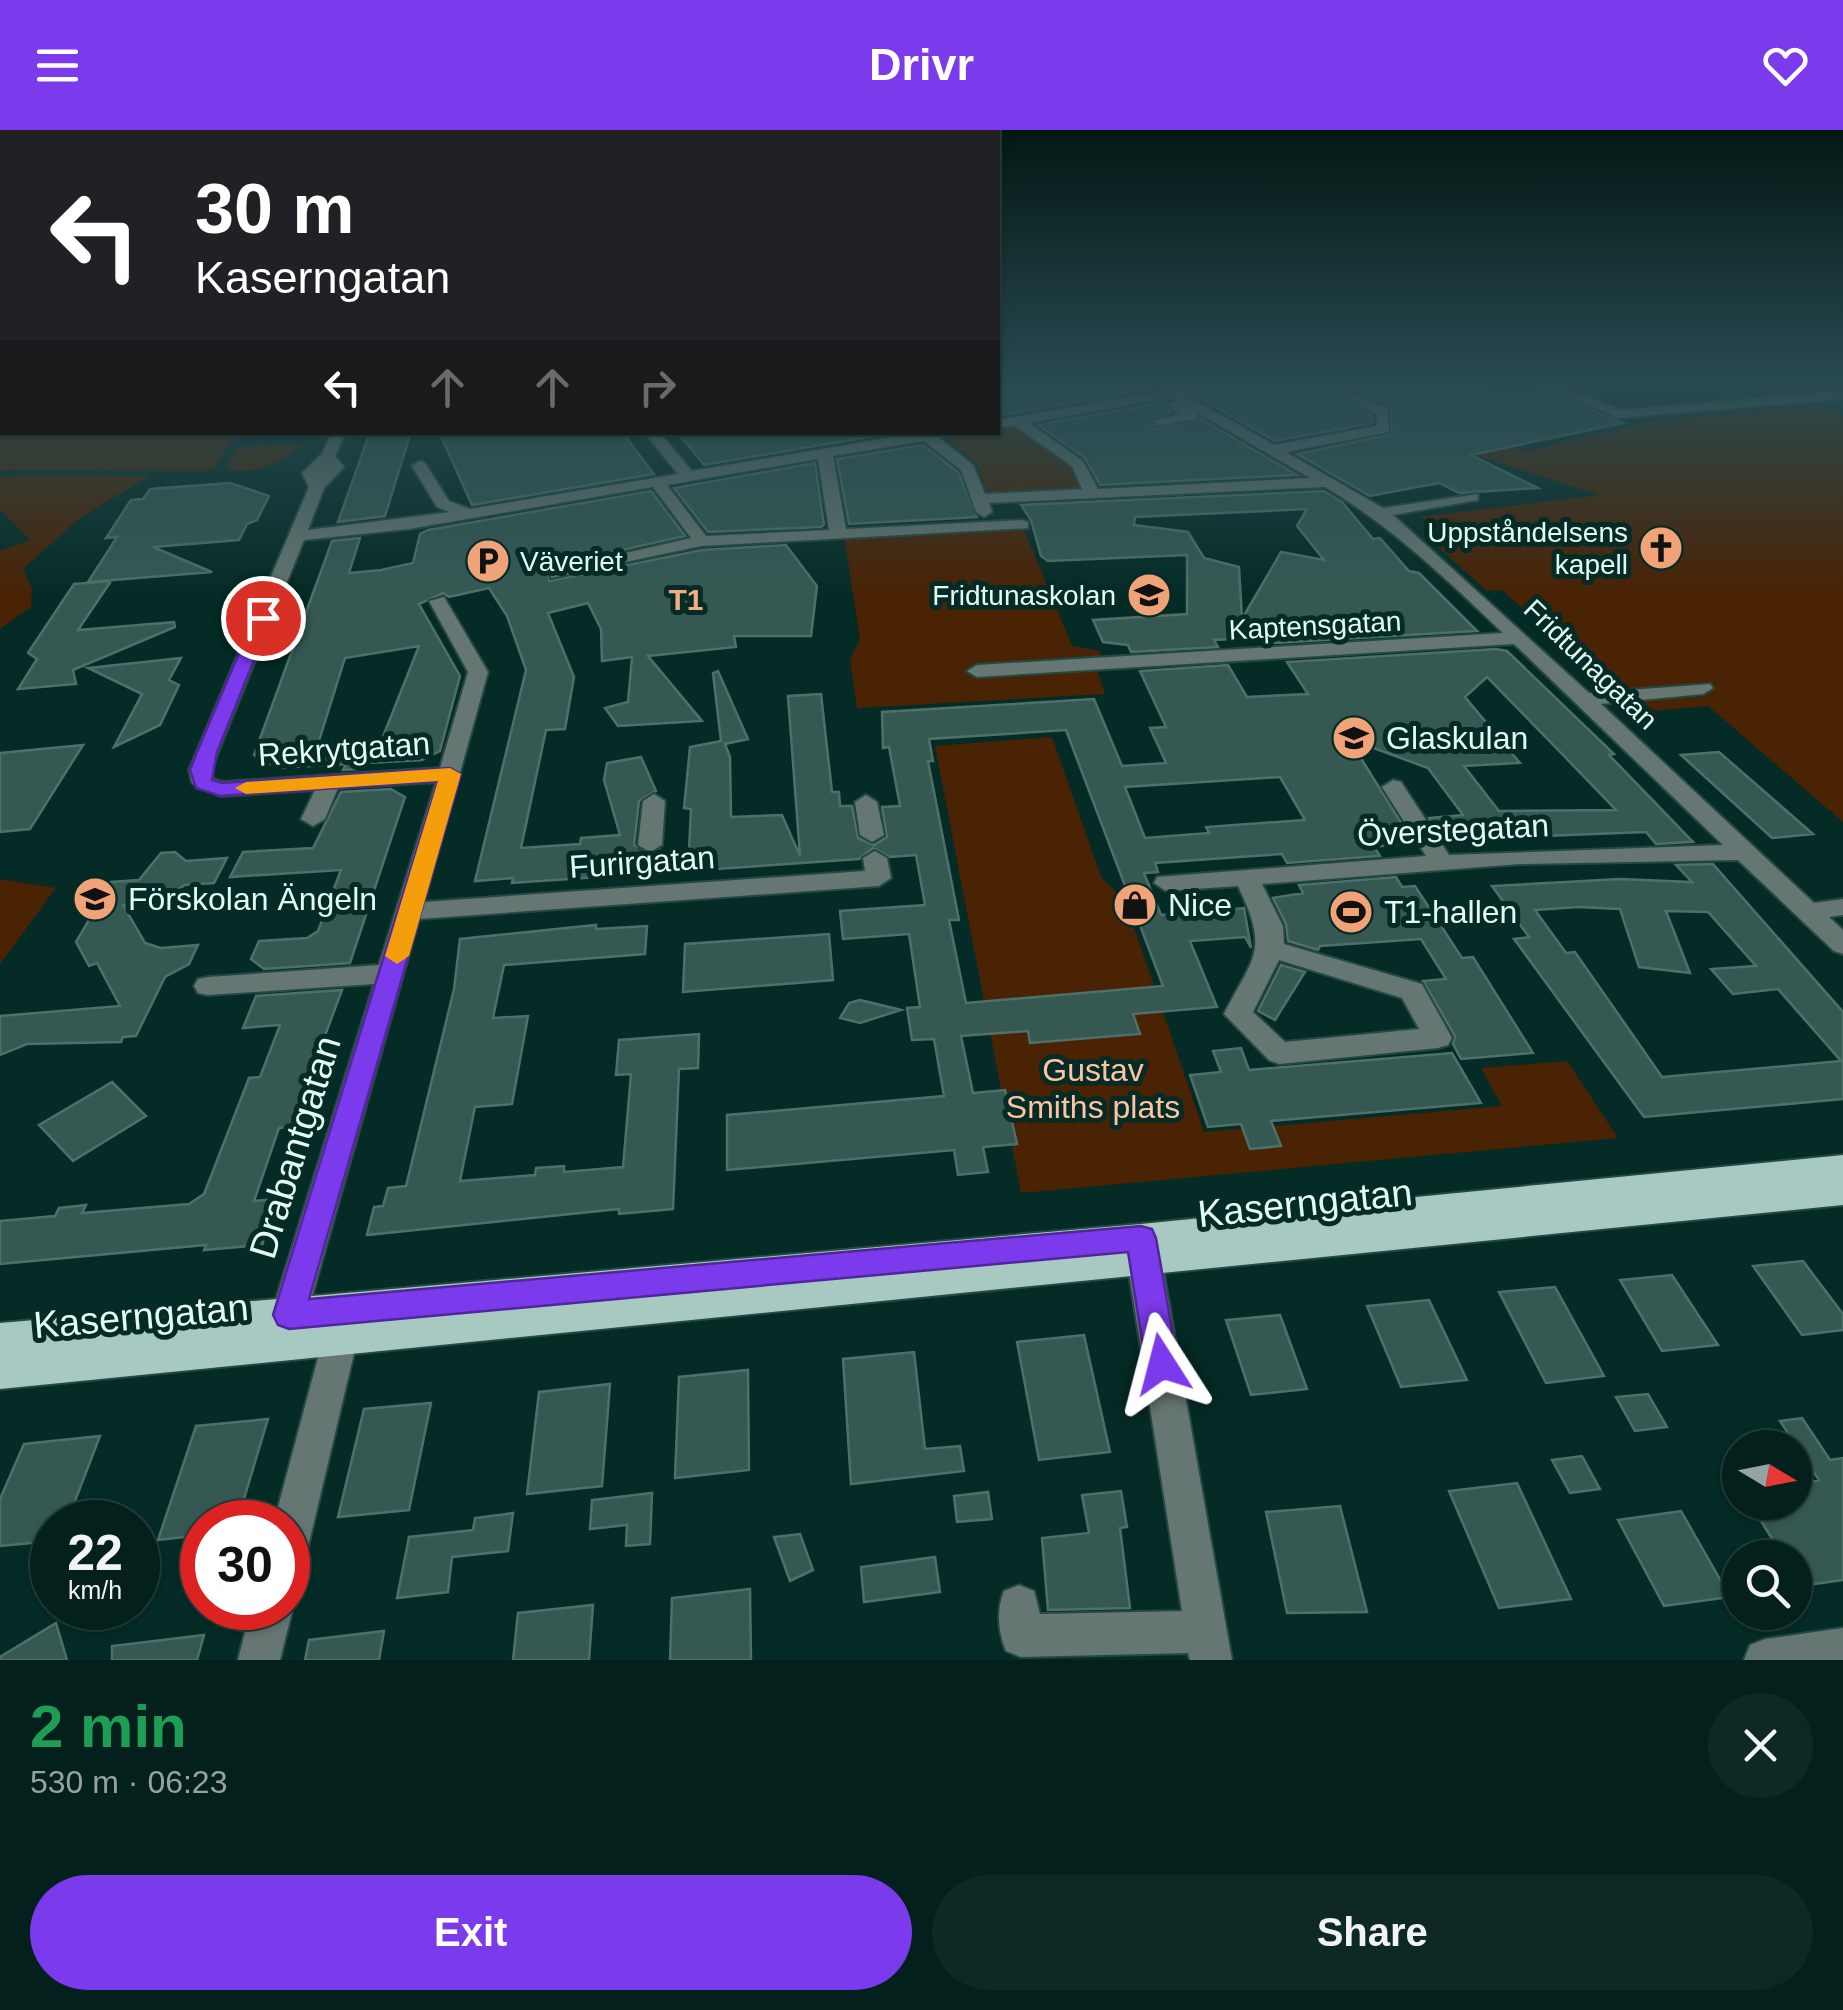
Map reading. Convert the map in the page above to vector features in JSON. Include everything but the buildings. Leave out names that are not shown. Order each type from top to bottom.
[{"type":"main road","name":"Kaserngatan","points":[[1143,1250],[1843,1168]]},
{"type":"main road","name":"Kaserngatan","points":[[0,1372],[344,1324],[1143,1250],[1843,1192]]},
{"type":"main road","name":"Kaserngatan","points":[[0,1339],[284,1330]]},
{"type":"street","name":"Rekrytgatan","points":[[328,455],[336,467],[317,487],[200,770],[203,783],[220,790],[450,774]]},
{"type":"street","points":[[671,455],[688,476]]},
{"type":"street","points":[[298,536],[467,513],[816,455]]},
{"type":"street","points":[[825,455],[838,533]]},
{"type":"street","points":[[953,455],[968,468],[989,526]]},
{"type":"street","points":[[1066,455],[1078,464],[1092,493]]},
{"type":"street","name":"Fridtunagatan","points":[[1281,455],[1372,508],[1520,638],[1843,945]]},
{"type":"street","points":[[420,466],[443,504],[467,513]]},
{"type":"street","points":[[657,482],[702,541]]},
{"type":"street","points":[[979,498],[1328,482]]},
{"type":"street","points":[[1372,508],[1427,488],[1448,499]]},
{"type":"street","points":[[1372,508],[1472,497]]},
{"type":"street","points":[[558,574],[702,541],[1022,525]]},
{"type":"street","name":"Drabantgatan","points":[[284,1330],[478,672],[438,601]]},
{"type":"street","name":"Kaptensgatan","points":[[977,671],[1520,638]]},
{"type":"street","points":[[1585,700],[1703,688]]},
{"type":"street","points":[[313,820],[329,783]]},
{"type":"street","points":[[1393,787],[1442,862]]},
{"type":"street","points":[[648,869],[654,801]]},
{"type":"street","name":"Furirgatan","points":[[410,911],[648,869],[875,857],[866,802]]},
{"type":"street","name":"Överstegatan","points":[[1166,882],[1442,862],[1745,852]]},
{"type":"street","points":[[1246,877],[1270,926],[1271,949],[1238,1014],[1279,1052],[1438,1038],[1412,991],[1271,949]]},
{"type":"street","points":[[1807,912],[1843,908]]},
{"type":"street","points":[[208,986],[392,974]]},
{"type":"street","points":[[1019,1606],[1021,1636],[1208,1646],[1143,1250]]},
{"type":"street","points":[[300,1500],[344,1324]]},
{"type":"street","points":[[258,1660],[266,1630]]},
{"type":"street","points":[[1764,1660],[1843,1649]]},
{"type":"green space","points":[[0,455],[223,455],[215,468],[207,471],[0,470]]},
{"type":"green space","points":[[232,455],[289,455],[267,466],[226,469]]},
{"type":"green space","points":[[966,455],[1066,455],[1078,464],[1091,491],[987,496],[977,464]]},
{"type":"green space","points":[[1476,455],[1843,455],[1843,822],[1708,706],[1638,712],[1502,590],[1487,591],[1436,545],[1448,541],[1421,517],[1600,495]]},
{"type":"green space","points":[[150,476],[81,517],[23,569],[32,589],[31,607],[0,629],[0,551],[30,540],[0,509],[0,477]]},
{"type":"green space","points":[[1023,527],[1072,646],[1100,651],[1098,673],[1105,694],[857,708],[850,659],[860,639],[844,536]]},
{"type":"green space","name":"Gustav Smiths plats","points":[[1052,737],[1101,877],[1125,901],[1204,1132],[1502,1106],[1481,1068],[1567,1061],[1618,1138],[1021,1193],[935,746]]},
{"type":"green space","points":[[0,879],[56,888],[0,964]]},
{"type":"tunnel","points":[[648,869],[650,845]]},
{"type":"slow traffic","points":[[246,788],[450,774],[397,956]]},
{"type":"place","name":"Uppståndelsens kapell","points":[[1661,548]]},
{"type":"place","name":"Väveriet","points":[[488,561]]},
{"type":"place","name":"Fridtunaskolan","points":[[1149,595]]},
{"type":"place","name":"Glaskulan","points":[[1354,738]]},
{"type":"place","name":"Förskolan Ängeln","points":[[95,899]]},
{"type":"place","name":"Nice","points":[[1135,905]]},
{"type":"place","name":"T1-hallen","points":[[1351,912]]},
{"type":"district","name":"T1","points":[[686,600]]},
{"type":"route","points":[[263,618],[200,770],[203,783],[220,790],[450,774],[289,1315],[1141,1238],[1162,1364]]}]
